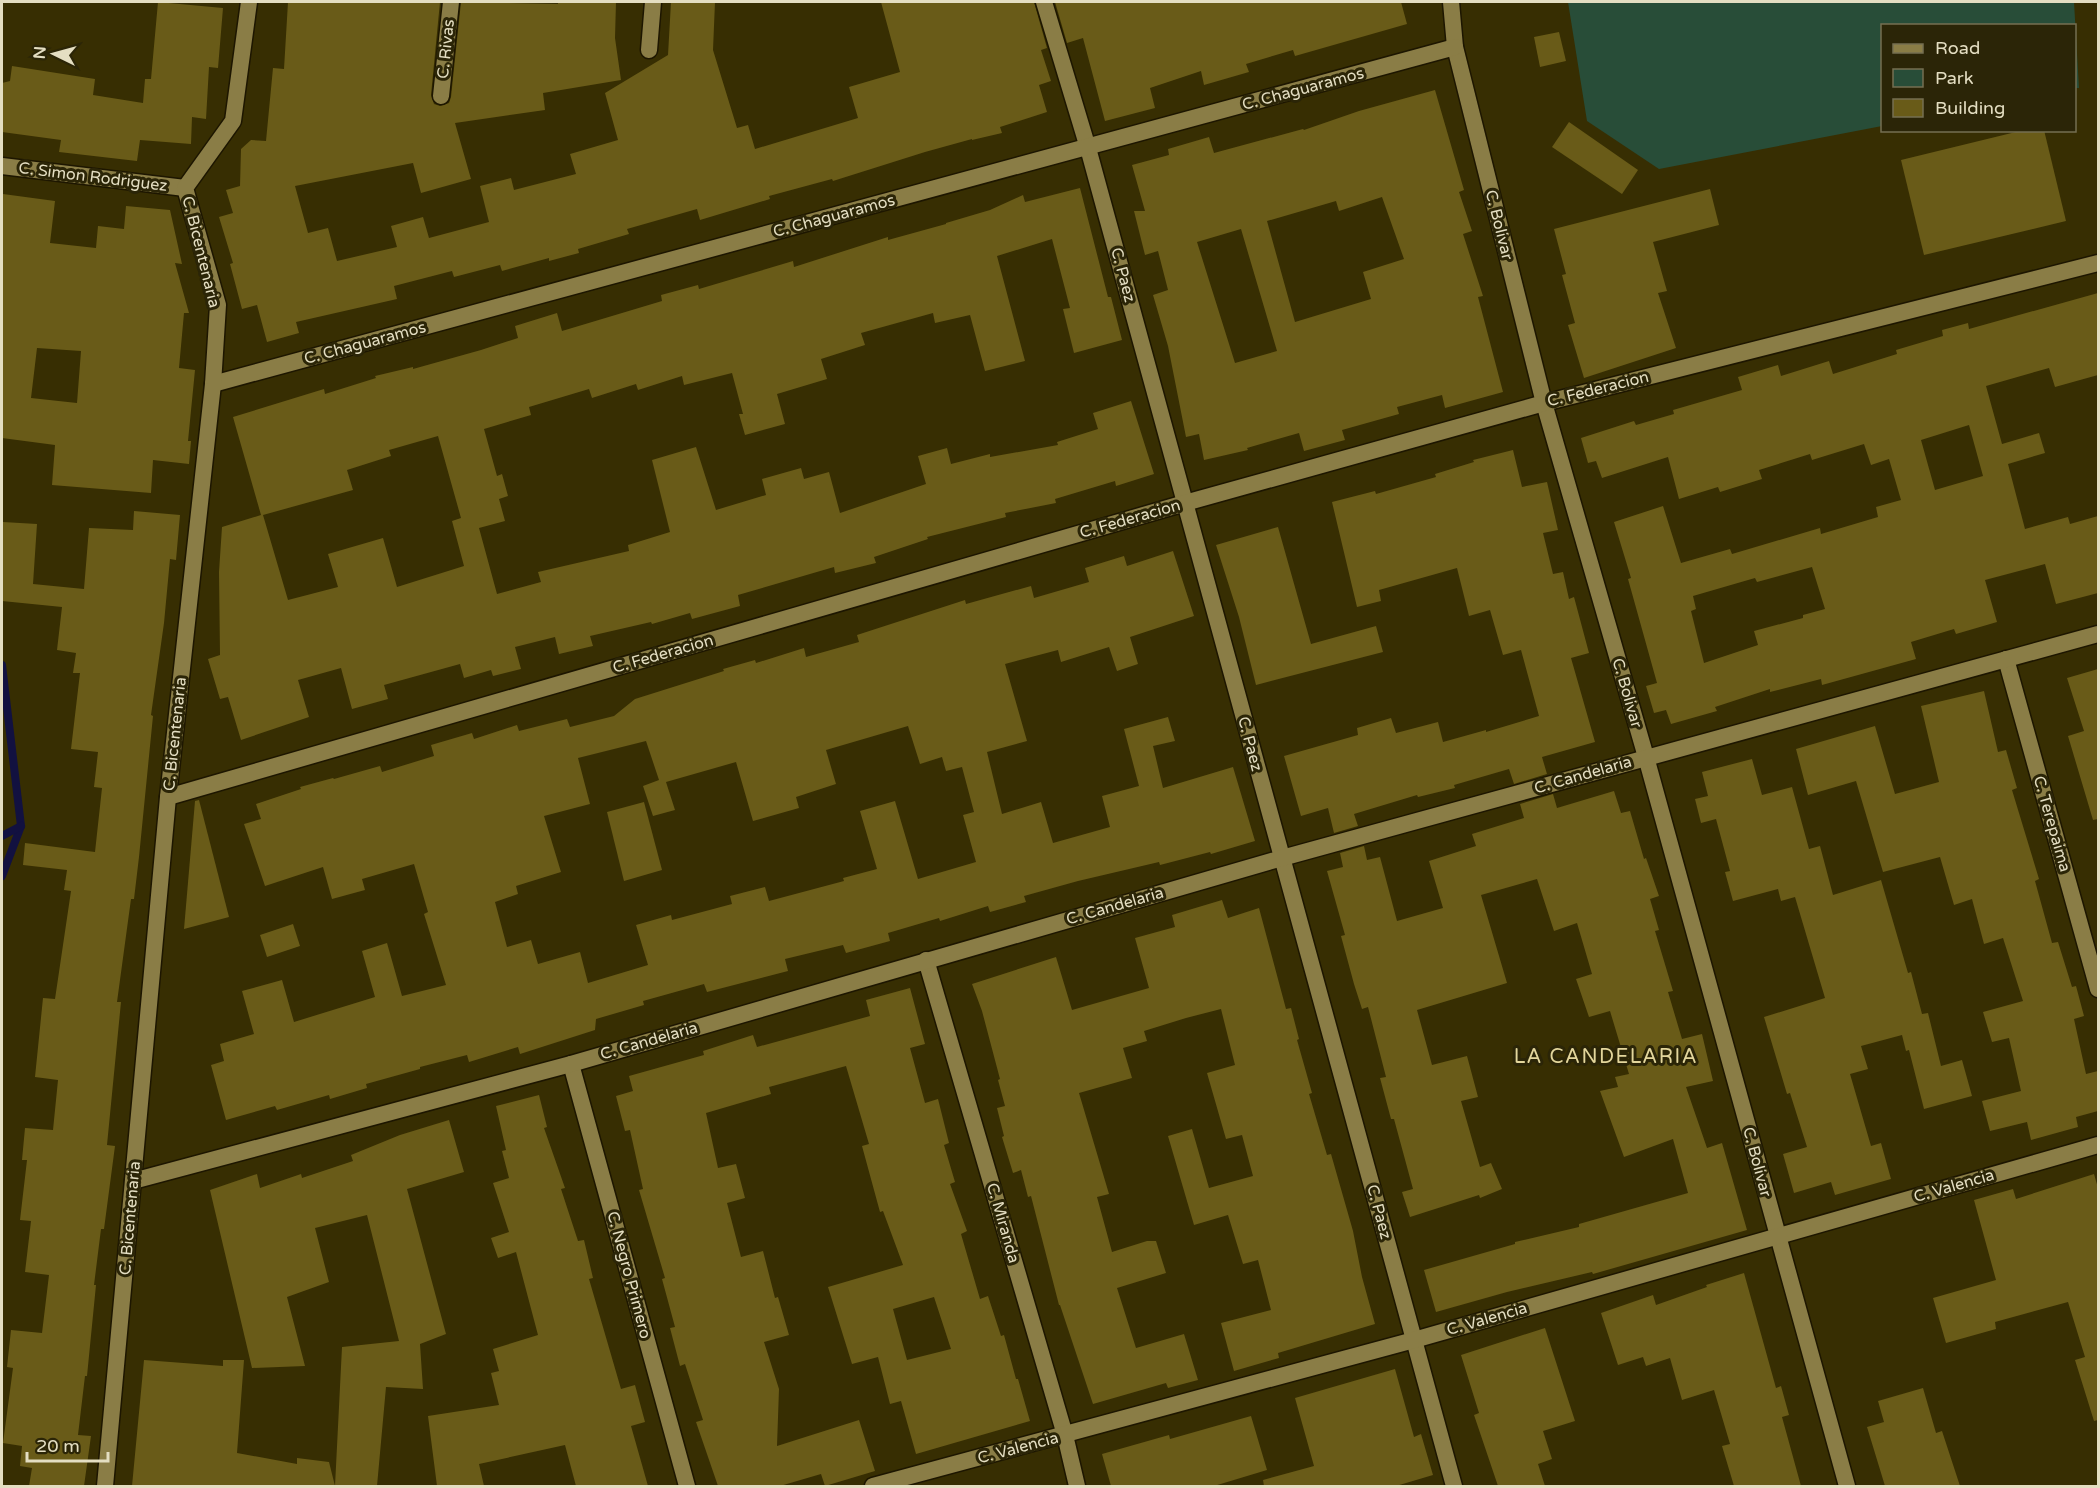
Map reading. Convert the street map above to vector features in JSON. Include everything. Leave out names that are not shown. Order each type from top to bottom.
[{"type":"street","name":"C. Bicentenaria","points":[[105,1486],[168,798],[213,384],[218,305],[185,188],[233,121],[249,2]]},
{"type":"street","name":"C. Rivas","points":[[441,96],[451,2]]},
{"type":"street","points":[[649,50],[653,2]]},
{"type":"street","name":"C. Paez","points":[[1044,2],[1088,148],[1454,1486]]},
{"type":"street","name":"C. Bolivar","points":[[1451,2],[1455,47],[1544,403],[1646,757],[1847,1486]]},
{"type":"street","name":"C. Chaguaramos","points":[[213,384],[1455,47]]},
{"type":"street","name":"C. Simon Rodriguez","points":[[2,166],[185,188]]},
{"type":"street","name":"C. Federacion","points":[[168,798],[1185,503],[1544,403],[2098,263]]},
{"type":"street","name":"C. Candelaria","points":[[133,1181],[570,1064],[1282,858],[2098,634]]},
{"type":"street","name":"C. Terepaima","points":[[2006,659],[2098,989]]},
{"type":"street","name":"C. Miranda","points":[[926,960],[1065,1435],[1077,1486]]},
{"type":"street","name":"C. Negro Primero","points":[[570,1064],[687,1486]]},
{"type":"street","name":"C. Valencia","points":[[873,1486],[1414,1340],[2098,1145]]},
{"type":"green space","points":[[1568,2],[2074,2],[2075,24],[1881,24],[1881,126],[1659,169],[1587,121]]},
{"type":"green space","points":[[2076,36],[2079,88],[2076,88]]},
{"type":"building","points":[[158,2],[223,8],[218,68],[209,67],[206,119],[192,117],[191,144],[140,140],[137,161],[59,152],[61,140],[2,132],[2,83],[10,81],[12,66],[95,79],[93,95],[143,103],[145,79],[151,79]]},
{"type":"building","points":[[288,2],[440,2],[431,95],[434,104],[440,106],[449,103],[451,97],[461,2],[558,4],[558,2],[616,2],[615,38],[621,80],[543,93],[545,110],[455,123],[471,179],[421,193],[413,163],[295,186],[308,233],[328,228],[337,261],[397,247],[391,226],[423,217],[429,238],[489,222],[480,186],[511,178],[514,190],[576,174],[570,154],[618,140],[605,93],[668,55],[671,2],[715,2],[713,50],[737,128],[748,125],[755,149],[858,118],[849,87],[900,72],[881,2],[1034,2],[1047,48],[1041,50],[1051,81],[1039,85],[1047,112],[1000,127],[1002,133],[925,152],[833,181],[832,179],[769,196],[770,199],[700,220],[697,209],[627,229],[629,234],[578,249],[579,253],[549,261],[549,258],[502,271],[500,265],[454,277],[452,271],[394,286],[397,299],[296,322],[299,333],[267,342],[257,305],[242,309],[230,264],[233,263],[219,217],[233,213],[226,190],[240,186],[241,149],[251,140],[266,141],[273,68],[284,69]]},
{"type":"building","points":[[1055,2],[1401,2],[1407,24],[1295,56],[1293,50],[1246,64],[1249,72],[1204,85],[1201,71],[1150,88],[1155,108],[1105,121],[1083,38],[1067,43]]},
{"type":"building","points":[[1559,32],[1566,61],[1540,67],[1534,37]]},
{"type":"building","points":[[1435,90],[1464,190],[1459,192],[1472,231],[1463,234],[1483,296],[1478,297],[1503,392],[1445,408],[1442,395],[1397,407],[1399,414],[1342,430],[1345,440],[1304,451],[1299,433],[1247,448],[1248,450],[1204,460],[1199,434],[1186,437],[1168,346],[1153,295],[1168,290],[1158,251],[1145,255],[1134,211],[1145,211],[1132,165],[1169,155],[1168,149],[1209,137],[1214,153],[1304,130],[1359,111]],"holes":[[[1382,197],[1404,259],[1363,272],[1371,299],[1295,322],[1267,221],[1336,201],[1339,211]],[[1241,229],[1277,351],[1235,363],[1197,242]]]},
{"type":"building","points":[[1569,122],[1638,170],[1622,194],[1552,147]]},
{"type":"building","points":[[2016,132],[2044,132],[2066,221],[1924,255],[1901,160]]},
{"type":"building","points":[[1080,188],[1108,297],[1111,297],[1122,340],[1074,353],[1063,309],[1070,308],[1052,239],[997,256],[1025,361],[985,371],[970,315],[935,323],[933,313],[861,333],[865,345],[821,359],[827,379],[777,394],[785,424],[745,435],[739,414],[743,414],[732,373],[684,385],[682,376],[638,390],[636,384],[592,398],[589,389],[529,407],[531,415],[484,429],[497,476],[502,474],[508,496],[499,499],[505,521],[479,528],[497,594],[541,582],[538,572],[629,551],[628,545],[670,532],[652,460],[696,447],[716,510],[766,495],[762,479],[801,468],[804,479],[829,472],[840,513],[926,484],[918,456],[947,448],[951,464],[990,454],[990,457],[1058,445],[1057,442],[1098,429],[1093,413],[1131,401],[1154,474],[1116,486],[1115,481],[1055,499],[1056,503],[1005,513],[1006,517],[927,537],[928,539],[874,557],[876,563],[835,573],[834,567],[738,595],[740,606],[692,619],[690,613],[652,624],[651,622],[590,636],[593,646],[559,654],[555,637],[515,647],[521,669],[493,676],[491,670],[464,678],[460,664],[384,685],[388,699],[352,709],[341,668],[298,680],[309,717],[241,740],[228,697],[220,699],[208,659],[220,655],[219,572],[222,527],[261,515],[233,417],[324,389],[325,394],[376,378],[375,376],[413,367],[413,369],[481,350],[518,338],[515,326],[557,313],[562,331],[662,301],[661,295],[698,285],[699,289],[793,261],[794,267],[888,237],[888,240],[946,224],[990,210],[1023,195],[1025,202]],"holes":[[[438,436],[461,518],[452,521],[464,566],[397,587],[383,538],[328,554],[338,587],[288,600],[263,515],[353,490],[347,470],[391,456],[389,450]]]},
{"type":"building","points":[[1710,189],[1719,225],[1653,242],[1667,291],[1658,293],[1676,348],[1584,378],[1568,325],[1575,323],[1562,275],[1566,274],[1554,229]]},
{"type":"building","points":[[3,194],[55,201],[50,243],[96,248],[98,226],[124,229],[126,206],[170,210],[182,264],[175,263],[189,313],[184,313],[179,368],[195,370],[188,441],[191,441],[189,464],[153,460],[151,493],[52,485],[55,445],[2,438]],"holes":[[[37,348],[81,351],[77,403],[31,398]]]},
{"type":"building","points":[[2098,293],[2098,375],[2055,387],[2049,368],[1986,386],[2002,444],[2039,433],[2045,453],[2008,464],[2025,529],[2068,517],[2070,524],[2098,516],[2098,593],[2056,604],[2045,564],[1985,580],[1997,622],[1956,634],[1954,629],[1911,642],[1916,659],[1822,685],[1821,679],[1770,692],[1770,689],[1715,707],[1717,711],[1671,724],[1666,710],[1654,713],[1646,686],[1657,683],[1628,579],[1631,578],[1614,522],[1663,506],[1681,563],[1730,549],[1732,554],[1820,528],[1821,534],[1878,517],[1876,507],[1901,500],[1889,459],[1871,465],[1864,444],[1812,460],[1810,454],[1759,470],[1762,479],[1720,492],[1718,487],[1679,499],[1668,457],[1602,478],[1596,461],[1588,463],[1581,438],[1634,421],[1636,425],[1674,414],[1673,410],[1742,390],[1738,377],[1778,365],[1781,376],[1829,361],[1833,374],[1897,354],[1896,350],[1943,336],[1942,330],[1968,323],[1969,329]],"holes":[[[1969,425],[1983,476],[1935,490],[1921,440]],[[1812,567],[1825,609],[1803,615],[1803,618],[1754,631],[1758,645],[1704,663],[1691,611],[1696,609],[1693,596],[1755,578],[1757,582]]]},
{"type":"building","points":[[1513,450],[1522,487],[1547,482],[1558,530],[1543,533],[1553,574],[1563,572],[1569,599],[1574,597],[1589,653],[1571,658],[1595,742],[1542,757],[1547,774],[1514,784],[1509,769],[1454,785],[1455,788],[1418,797],[1417,795],[1354,814],[1358,826],[1334,833],[1328,808],[1301,816],[1284,756],[1358,735],[1357,728],[1391,718],[1396,733],[1438,722],[1443,742],[1539,716],[1521,650],[1503,655],[1490,610],[1469,616],[1457,568],[1379,590],[1381,601],[1357,607],[1332,502],[1375,491],[1376,494],[1436,477],[1435,474],[1474,462],[1473,460]]},
{"type":"building","points":[[134,511],[180,515],[176,560],[170,559],[151,715],[153,716],[134,899],[131,899],[117,1002],[121,1002],[107,1145],[115,1146],[104,1229],[101,1229],[87,1376],[85,1376],[78,1435],[91,1436],[84,1486],[29,1486],[32,1468],[20,1466],[22,1446],[3,1443],[13,1368],[7,1367],[11,1330],[42,1333],[49,1275],[25,1272],[31,1221],[20,1220],[27,1160],[22,1160],[25,1128],[53,1130],[58,1080],[35,1077],[43,998],[55,999],[71,891],[64,890],[67,870],[23,865],[25,843],[95,852],[102,788],[94,787],[98,752],[71,749],[80,673],[73,673],[76,653],[57,650],[62,607],[2,601],[3,522],[37,524],[33,584],[84,589],[89,528],[133,530]]},
{"type":"building","points":[[1278,527],[1311,644],[1376,626],[1383,652],[1256,685],[1239,617],[1216,545]]},
{"type":"building","points":[[1173,551],[1194,616],[1130,637],[1138,664],[1117,671],[1109,647],[1061,662],[1058,650],[1005,664],[1027,741],[987,752],[1002,814],[1041,802],[1053,843],[1110,827],[1102,796],[1139,786],[1124,729],[1168,717],[1175,741],[1153,746],[1163,788],[1233,767],[1255,841],[1211,854],[1210,852],[1160,865],[1159,862],[1078,881],[1024,896],[1026,902],[990,912],[988,906],[940,921],[939,918],[888,933],[890,941],[846,953],[843,945],[785,959],[788,971],[707,992],[704,984],[643,1001],[644,1005],[596,1019],[595,1030],[520,1054],[518,1047],[469,1062],[467,1055],[366,1084],[367,1088],[330,1099],[329,1095],[277,1110],[275,1106],[226,1120],[211,1065],[224,1061],[220,1044],[254,1034],[242,991],[282,980],[294,1022],[375,997],[362,951],[387,943],[402,996],[446,985],[424,914],[428,912],[414,864],[362,879],[365,890],[332,899],[323,867],[265,886],[244,824],[261,819],[256,804],[301,789],[300,787],[333,778],[380,766],[382,772],[434,756],[431,745],[472,733],[474,739],[517,725],[519,731],[567,719],[570,727],[614,716],[635,699],[724,671],[723,669],[755,660],[756,663],[804,648],[806,657],[859,642],[857,635],[965,600],[966,604],[1031,586],[1034,598],[1089,582],[1085,568],[1124,556],[1127,566]],"holes":[[[908,726],[920,764],[942,757],[946,771],[962,767],[974,812],[963,815],[976,862],[918,879],[895,801],[860,811],[877,869],[843,878],[844,881],[769,901],[765,887],[730,896],[732,904],[672,920],[671,915],[636,925],[648,965],[588,983],[580,952],[538,964],[531,940],[507,947],[495,902],[518,894],[516,886],[561,872],[544,816],[590,804],[578,758],[646,741],[659,780],[643,786],[653,816],[675,810],[666,782],[736,762],[753,821],[799,808],[796,797],[836,784],[826,750]]]},
{"type":"building","points":[[2098,669],[2098,819],[2093,820],[2068,736],[2084,731],[2067,678]]},
{"type":"building","points":[[1984,691],[1998,752],[2006,750],[2017,788],[2012,790],[2039,879],[2035,881],[2052,943],[2058,942],[2072,987],[2076,986],[2084,1016],[2074,1019],[2086,1074],[2098,1071],[2098,1111],[2076,1117],[2078,1127],[2031,1140],[2027,1122],[1990,1131],[1982,1101],[2021,1091],[2009,1038],[1992,1042],[1983,1012],[2023,1001],[2003,938],[1984,944],[1972,899],[1954,905],[1940,857],[1883,872],[1856,781],[1808,795],[1796,749],[1875,726],[1895,794],[1939,782],[1921,706]]},
{"type":"building","points":[[1752,759],[1762,795],[1792,787],[1809,849],[1820,846],[1833,895],[1881,880],[1922,1014],[1928,1013],[1941,1066],[1962,1060],[1972,1096],[1924,1109],[1909,1050],[1906,1051],[1902,1035],[1861,1046],[1868,1069],[1850,1074],[1871,1146],[1881,1143],[1891,1179],[1835,1195],[1831,1182],[1794,1193],[1783,1154],[1807,1147],[1790,1093],[1787,1094],[1764,1017],[1825,998],[1795,897],[1781,901],[1778,889],[1733,901],[1725,872],[1730,871],[1716,819],[1701,823],[1695,799],[1708,796],[1702,772]]},
{"type":"building","points":[[1614,791],[1621,813],[1630,811],[1644,859],[1646,858],[1659,896],[1650,899],[1659,930],[1655,931],[1673,991],[1668,992],[1682,1039],[1702,1034],[1713,1081],[1686,1087],[1707,1148],[1722,1143],[1747,1230],[1593,1274],[1592,1272],[1507,1292],[1436,1312],[1424,1270],[1515,1244],[1515,1242],[1579,1227],[1579,1224],[1688,1193],[1673,1139],[1624,1157],[1600,1091],[1618,1087],[1615,1077],[1629,1074],[1610,1011],[1589,1017],[1576,979],[1592,974],[1577,923],[1554,931],[1537,879],[1481,895],[1507,983],[1417,1010],[1432,1065],[1467,1056],[1478,1097],[1461,1101],[1480,1167],[1491,1163],[1502,1189],[1480,1198],[1479,1195],[1410,1217],[1402,1192],[1413,1189],[1380,1078],[1386,1077],[1368,1007],[1362,1009],[1354,984],[1341,936],[1345,935],[1327,871],[1343,867],[1340,853],[1364,846],[1367,860],[1380,857],[1397,921],[1443,908],[1429,861],[1476,846],[1472,834],[1524,818],[1520,804],[1553,794],[1557,808]]},
{"type":"building","points":[[199,800],[229,917],[184,929],[195,801]]},
{"type":"building","points":[[644,802],[662,870],[624,881],[607,812]]},
{"type":"building","points":[[1222,900],[1228,918],[1259,908],[1286,1009],[1291,1008],[1299,1039],[1297,1040],[1312,1093],[1309,1094],[1327,1155],[1331,1154],[1353,1231],[1362,1277],[1375,1324],[1278,1353],[1279,1358],[1234,1371],[1221,1323],[1271,1310],[1258,1260],[1243,1264],[1228,1215],[1194,1225],[1168,1136],[1192,1129],[1209,1188],[1253,1176],[1242,1135],[1226,1139],[1207,1073],[1235,1065],[1221,1009],[1186,1018],[1144,1031],[1147,1041],[1123,1048],[1132,1078],[1079,1093],[1109,1194],[1097,1197],[1112,1252],[1147,1241],[1156,1241],[1166,1273],[1117,1288],[1136,1348],[1184,1334],[1198,1380],[1168,1388],[1166,1383],[1093,1404],[1059,1305],[1031,1196],[1028,1197],[1021,1170],[1013,1173],[1002,1137],[1004,1136],[997,1108],[1005,1106],[998,1080],[1000,1079],[982,1011],[972,984],[1056,957],[1072,1010],[1149,988],[1135,938],[1175,927],[1172,915]]},
{"type":"building","points":[[293,924],[300,946],[267,957],[260,935]]},
{"type":"building","points":[[910,988],[925,1044],[910,1048],[925,1103],[938,1099],[949,1143],[944,1145],[955,1182],[950,1184],[967,1231],[961,1234],[980,1299],[988,1296],[1001,1336],[1004,1335],[1030,1421],[916,1454],[901,1401],[890,1404],[878,1357],[852,1364],[828,1287],[903,1265],[883,1211],[880,1212],[862,1146],[869,1144],[846,1066],[769,1087],[771,1094],[706,1113],[718,1168],[736,1164],[745,1198],[727,1203],[741,1257],[763,1251],[775,1298],[778,1297],[789,1335],[764,1342],[779,1389],[777,1446],[859,1420],[875,1471],[825,1486],[821,1474],[780,1486],[718,1486],[696,1422],[703,1420],[685,1364],[680,1366],[670,1328],[675,1327],[662,1279],[665,1278],[639,1190],[643,1189],[630,1130],[625,1131],[616,1096],[633,1091],[629,1076],[704,1055],[703,1051],[753,1035],[757,1047],[870,1016],[866,1000]],"holes":[[[934,1297],[951,1349],[907,1360],[893,1309]]]},
{"type":"building","points":[[539,1095],[547,1127],[544,1128],[565,1188],[561,1189],[578,1241],[584,1240],[593,1278],[589,1279],[621,1389],[635,1385],[645,1422],[631,1426],[648,1486],[576,1486],[565,1445],[479,1464],[484,1486],[437,1486],[428,1416],[499,1405],[491,1373],[499,1371],[493,1349],[538,1335],[516,1252],[498,1258],[491,1238],[509,1232],[493,1183],[509,1178],[502,1151],[506,1150],[496,1106]]},
{"type":"building","points":[[449,1120],[464,1172],[407,1189],[446,1334],[420,1344],[423,1389],[386,1387],[377,1486],[335,1486],[342,1347],[399,1341],[367,1215],[315,1228],[329,1282],[287,1297],[305,1366],[252,1368],[210,1190],[257,1174],[260,1188],[301,1174],[302,1178],[353,1161],[351,1155],[400,1135]]},
{"type":"building","points":[[2094,1174],[2098,1188],[2098,1420],[2094,1421],[2075,1360],[2085,1357],[2068,1302],[1995,1322],[1996,1329],[1946,1343],[1933,1298],[1996,1280],[1974,1200],[2013,1189],[2016,1199]]},
{"type":"building","points":[[1744,1273],[1776,1388],[1781,1386],[1789,1415],[1782,1417],[1801,1486],[1734,1486],[1722,1446],[1730,1444],[1714,1390],[1682,1400],[1670,1358],[1646,1366],[1643,1357],[1618,1365],[1601,1313],[1653,1295],[1656,1305]]},
{"type":"building","points":[[1545,1328],[1575,1421],[1543,1431],[1552,1459],[1538,1464],[1545,1486],[1498,1486],[1474,1415],[1479,1413],[1461,1355]]},
{"type":"building","points":[[144,1360],[223,1366],[223,1360],[244,1360],[237,1453],[297,1464],[297,1458],[329,1462],[335,1486],[132,1486]]},
{"type":"building","points":[[1395,1369],[1414,1437],[1421,1434],[1433,1475],[1396,1486],[1264,1486],[1263,1480],[1314,1466],[1295,1398]]},
{"type":"building","points":[[1923,1388],[1936,1433],[1942,1431],[1960,1486],[1885,1486],[1867,1427],[1884,1422],[1878,1401]]},
{"type":"building","points":[[1251,1416],[1267,1470],[1214,1486],[1111,1486],[1102,1454],[1169,1435],[1170,1439]]},
{"type":"waterway","points":[[2,665],[21,826],[2,876]]},
{"type":"waterway","points":[[2,836],[21,826]]},
{"type":"district","name":"LA CANDELARIA","points":[[1606,1057]]}]
